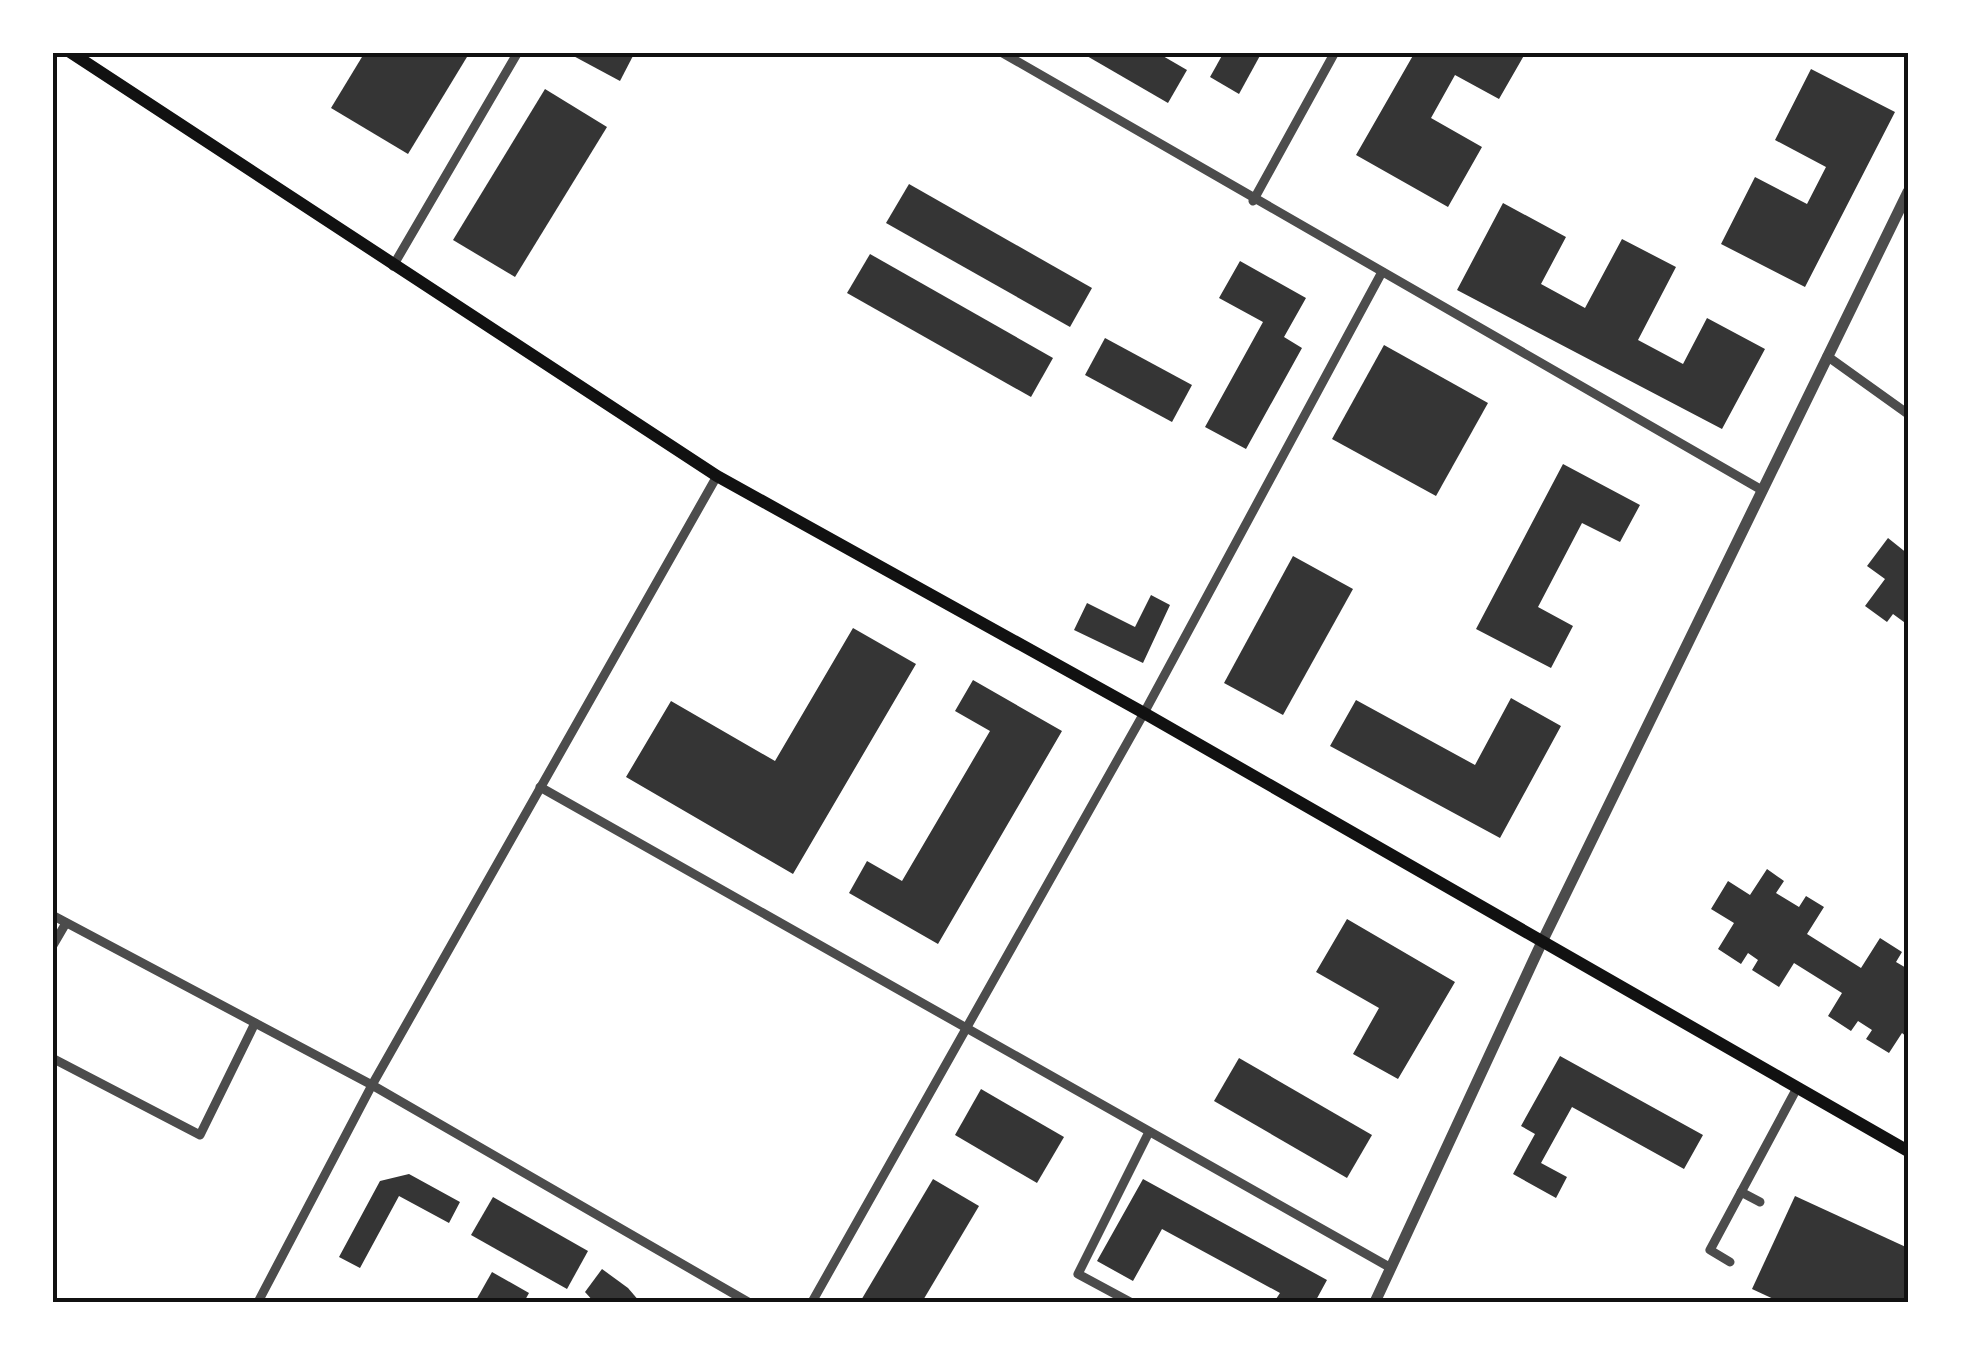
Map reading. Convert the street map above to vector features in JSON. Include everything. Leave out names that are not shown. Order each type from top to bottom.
[{"type":"main road","points":[[70,52],[717,476],[1144,713],[1908,1151]]},
{"type":"street","points":[[393,266],[518,52]]},
{"type":"street","points":[[1002,52],[1254,201],[1760,489]]},
{"type":"street","points":[[1254,201],[1335,52]]},
{"type":"street","points":[[1376,1302],[1541,944],[1908,192]]},
{"type":"street","points":[[812,1302],[1144,713],[1382,272]]},
{"type":"street","points":[[1827,356],[1908,414]]},
{"type":"street","points":[[258,1302],[372,1085],[717,476]]},
{"type":"street","points":[[540,787],[1391,1268]]},
{"type":"street","points":[[52,915],[372,1085],[748,1302]]},
{"type":"street","points":[[52,947],[66,923]]},
{"type":"street","points":[[52,1058],[200,1135],[256,1023]]},
{"type":"street","points":[[1730,1262],[1710,1250],[1797,1088]]},
{"type":"street","points":[[1130,1302],[1078,1274],[1150,1132]]},
{"type":"street","points":[[1742,1192],[1760,1202]]},
{"type":"building","points":[[365,52],[470,52],[408,154],[331,108]]},
{"type":"building","points":[[566,52],[635,52],[620,81]]},
{"type":"building","points":[[1080,52],[1156,52],[1187,70],[1168,103]]},
{"type":"building","points":[[1224,52],[1262,52],[1239,94],[1210,77]]},
{"type":"building","points":[[1415,52],[1526,52],[1499,99],[1455,75],[1431,118],[1482,147],[1448,207],[1356,155]]},
{"type":"building","points":[[1811,69],[1895,112],[1805,287],[1721,244],[1755,177],[1807,204],[1826,167],[1775,140]]},
{"type":"building","points":[[545,89],[607,127],[515,277],[453,240]]},
{"type":"building","points":[[909,184],[1092,288],[1070,327],[886,223]]},
{"type":"building","points":[[1503,203],[1566,237],[1541,284],[1585,308],[1622,239],[1676,267],[1638,340],[1683,364],[1707,318],[1765,349],[1722,429],[1457,290]]},
{"type":"building","points":[[870,254],[1053,358],[1031,397],[847,293]]},
{"type":"building","points":[[1240,261],[1306,298],[1284,337],[1302,348],[1246,449],[1205,427],[1263,322],[1219,298]]},
{"type":"building","points":[[1105,338],[1192,385],[1172,422],[1085,375]]},
{"type":"building","points":[[1384,345],[1488,403],[1436,496],[1332,439]]},
{"type":"building","points":[[1563,464],[1640,505],[1620,542],[1582,523],[1538,607],[1573,626],[1551,668],[1476,629]]},
{"type":"building","points":[[1888,538],[1908,554],[1908,625],[1893,614],[1887,622],[1865,606],[1885,579],[1867,566]]},
{"type":"building","points":[[1293,556],[1353,589],[1283,715],[1224,683]]},
{"type":"building","points":[[1151,595],[1170,605],[1143,663],[1074,630],[1087,603],[1135,627]]},
{"type":"building","points":[[853,628],[916,664],[793,874],[626,777],[671,701],[775,761]]},
{"type":"building","points":[[973,680],[1062,731],[938,944],[849,893],[867,861],[902,881],[990,731],[955,711]]},
{"type":"building","points":[[1511,698],[1561,726],[1500,838],[1330,746],[1356,700],[1475,765]]},
{"type":"building","points":[[1767,869],[1784,881],[1776,893],[1799,907],[1806,896],[1824,907],[1807,934],[1861,968],[1880,938],[1902,952],[1896,962],[1908,969],[1908,1038],[1902,1033],[1889,1053],[1866,1039],[1872,1030],[1858,1021],[1851,1031],[1828,1016],[1842,993],[1794,963],[1779,987],[1752,970],[1758,960],[1748,953],[1741,964],[1718,949],[1734,923],[1711,909],[1728,881],[1750,895]]},
{"type":"building","points":[[1347,919],[1455,982],[1398,1079],[1353,1054],[1379,1008],[1316,972]]},
{"type":"building","points":[[1560,1056],[1703,1135],[1684,1169],[1572,1107],[1541,1163],[1567,1177],[1556,1198],[1513,1174],[1535,1134],[1521,1126]]},
{"type":"building","points":[[1239,1058],[1372,1135],[1347,1178],[1214,1101]]},
{"type":"building","points":[[981,1089],[1064,1137],[1037,1183],[955,1135]]},
{"type":"building","points":[[409,1174],[460,1202],[449,1223],[399,1196],[360,1268],[339,1257],[380,1181]]},
{"type":"building","points":[[933,1179],[979,1206],[922,1302],[860,1302]]},
{"type":"building","points":[[1143,1179],[1327,1280],[1315,1302],[1274,1302],[1280,1293],[1162,1229],[1133,1281],[1097,1261]]},
{"type":"building","points":[[1795,1196],[1908,1248],[1908,1302],[1780,1302],[1752,1289]]},
{"type":"building","points":[[493,1197],[588,1251],[567,1289],[471,1235]]},
{"type":"building","points":[[602,1269],[640,1302],[594,1302],[585,1292]]},
{"type":"building","points":[[492,1272],[529,1293],[524,1302],[475,1302]]}]
